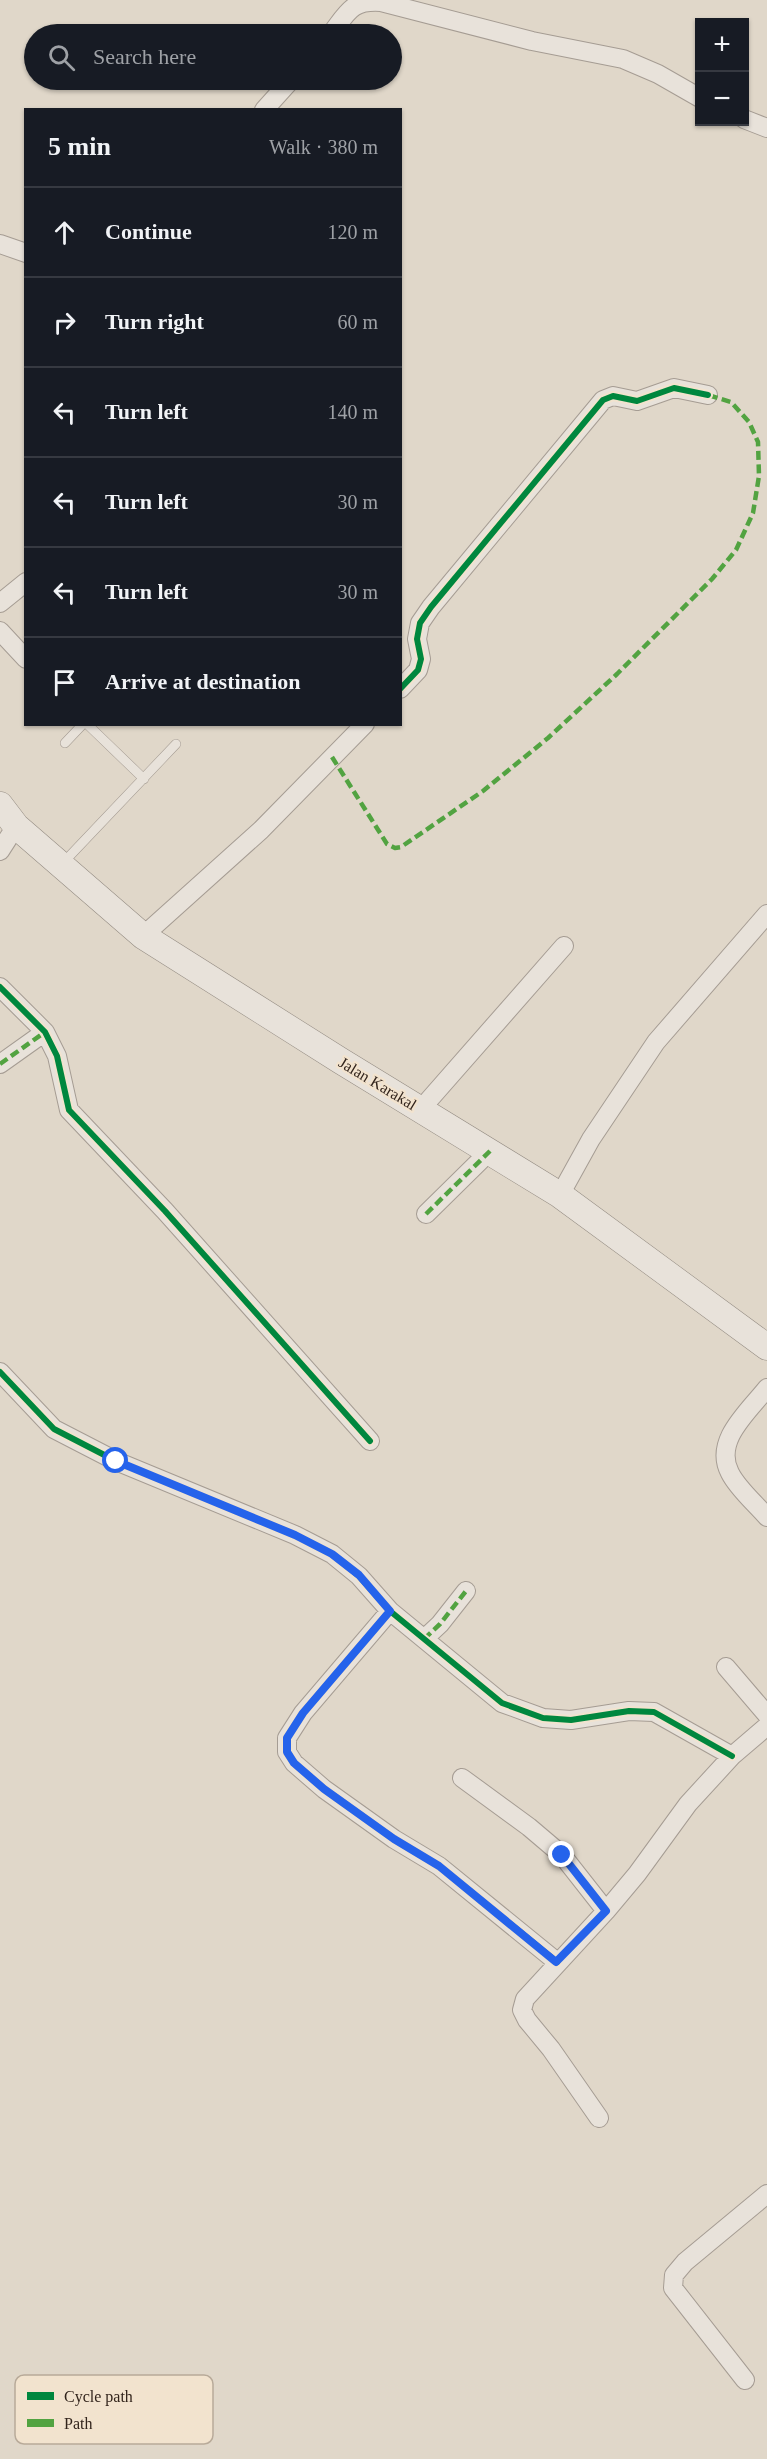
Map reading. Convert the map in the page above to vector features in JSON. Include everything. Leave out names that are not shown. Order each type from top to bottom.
[{"type":"main road","name":"Jalan Karakal","points":[[0,805],[16,826],[143,936],[256,1009],[560,1195],[767,1347]]},
{"type":"street","points":[[339,24],[356,4],[367,1],[381,2],[532,41],[623,59],[658,74],[695,96]]},
{"type":"street","points":[[266,108],[282,90]]},
{"type":"street","points":[[749,121],[767,128]]},
{"type":"street","points":[[0,244],[24,252]]},
{"type":"street","points":[[402,687],[418,670],[420,659],[417,639],[420,623],[431,607],[603,400],[613,396],[637,401],[674,388],[708,394]]},
{"type":"street","points":[[0,603],[24,584]]},
{"type":"street","points":[[0,631],[24,657]]},
{"type":"street","points":[[143,936],[261,830],[362,726]]},
{"type":"street","points":[[0,851],[16,826]]},
{"type":"street","points":[[560,1195],[591,1139],[657,1042],[767,914]]},
{"type":"street","points":[[421,1109],[564,946]]},
{"type":"street","points":[[0,987],[45,1032],[57,1056],[69,1110],[165,1211],[370,1441]]},
{"type":"street","points":[[0,1064],[45,1032]]},
{"type":"street","points":[[426,1214],[490,1151]]},
{"type":"street","points":[[0,1372],[54,1429],[116,1461],[295,1535],[332,1554],[359,1575],[390,1611],[502,1703],[543,1718],[571,1720],[629,1711],[654,1712],[732,1756]]},
{"type":"street","points":[[767,1388],[727,1440],[724,1457],[730,1474],[767,1517]]},
{"type":"street","points":[[424,1640],[466,1591]]},
{"type":"street","points":[[390,1611],[303,1713],[287,1738],[287,1752],[294,1763],[324,1789],[394,1839],[439,1866],[556,1962]]},
{"type":"street","points":[[726,1666],[767,1715]]},
{"type":"street","points":[[599,2118],[552,2049],[527,2020],[522,2010],[525,1999],[637,1874],[688,1804],[732,1756],[767,1726]]},
{"type":"street","points":[[462,1778],[529,1827],[562,1855],[606,1911]]},
{"type":"street","points":[[745,2380],[674,2288],[674,2275],[685,2262],[767,2194]]},
{"type":"lane","points":[[65,743],[83,726]]},
{"type":"lane","points":[[87,726],[144,779]]},
{"type":"lane","points":[[62,865],[176,744]]},
{"type":"marked path","points":[[332,757],[387,844],[395,848],[401,847],[483,791],[548,738],[617,674],[712,579],[736,550],[753,513],[759,476],[758,442],[749,422],[731,402],[708,395]]},
{"type":"marked path","points":[[0,1064],[45,1032]]},
{"type":"marked path","points":[[426,1214],[490,1151]]},
{"type":"marked path","points":[[424,1639],[440,1624],[466,1591]]},
{"type":"cycle path","points":[[402,687],[418,670],[421,659],[417,639],[420,623],[431,607],[603,400],[613,396],[637,401],[674,388],[708,395]]},
{"type":"cycle path","points":[[0,987],[45,1032],[57,1056],[69,1110],[165,1211],[370,1441]]},
{"type":"cycle path","points":[[0,1372],[54,1429],[116,1461],[295,1535],[332,1554],[359,1576],[390,1611],[502,1703],[543,1718],[571,1720],[629,1711],[654,1712],[732,1756]]},
{"type":"cycle path","points":[[390,1611],[303,1713],[287,1738],[287,1752],[294,1763],[324,1789],[394,1839],[439,1866],[557,1962]]},
{"type":"route","points":[[116,1461],[295,1535],[332,1554],[359,1575],[390,1611],[303,1713],[287,1738],[287,1752],[294,1763],[324,1789],[394,1839],[439,1866],[556,1962],[606,1911],[562,1855]]}]
